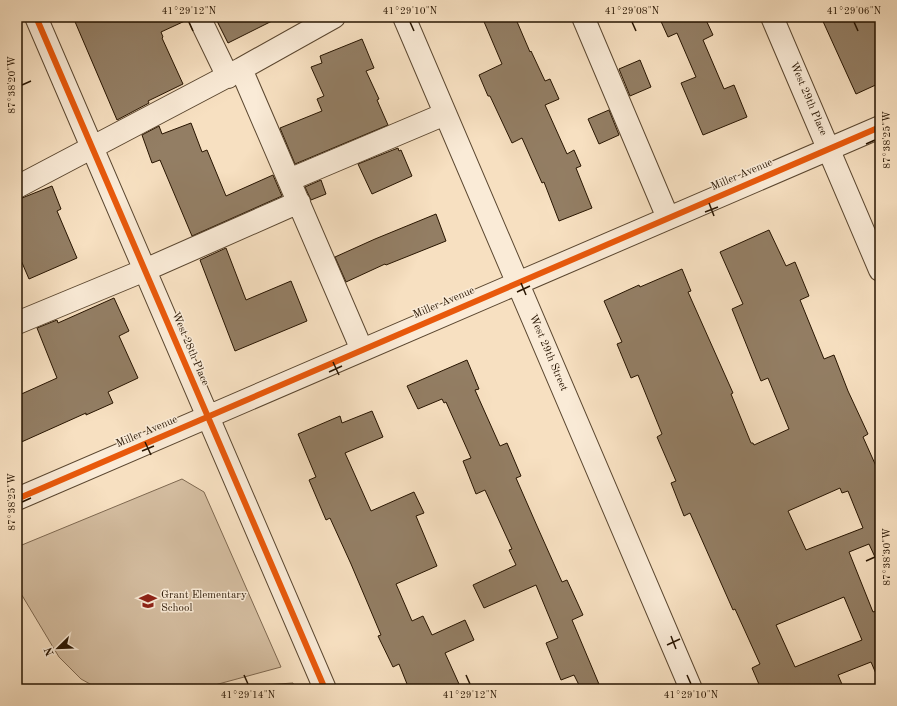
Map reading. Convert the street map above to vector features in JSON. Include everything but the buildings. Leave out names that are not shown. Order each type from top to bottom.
[{"type":"street","name":"West 28th Place","points":[[36,17],[326,689]]},
{"type":"street","points":[[199,17],[234,73],[300,202],[362,350]]},
{"type":"street","points":[[17,187],[234,73],[334,17]]},
{"type":"street","name":"West 29th Street","points":[[404,17],[692,689]]},
{"type":"street","points":[[583,17],[668,218]]},
{"type":"street","name":"West 29th Place","points":[[772,17],[880,270]]},
{"type":"street","points":[[289,180],[445,114]]},
{"type":"street","name":"Miller Avenue","points":[[17,499],[880,127]]},
{"type":"street","points":[[17,323],[145,270],[300,202]]},
{"type":"shaded area","name":"Grant Elementary School","points":[[182,479],[204,492],[281,667],[200,689],[99,689],[81,679],[59,657],[17,587],[17,547]]},
{"type":"shaded area","points":[[293,683],[295,689],[242,689],[249,686]]},
{"type":"cycle path","points":[[36,17],[325,689]]},
{"type":"cycle path","points":[[17,499],[880,127]]},
{"type":"place","name":"Grant Elementary School","points":[[148,601]]}]
